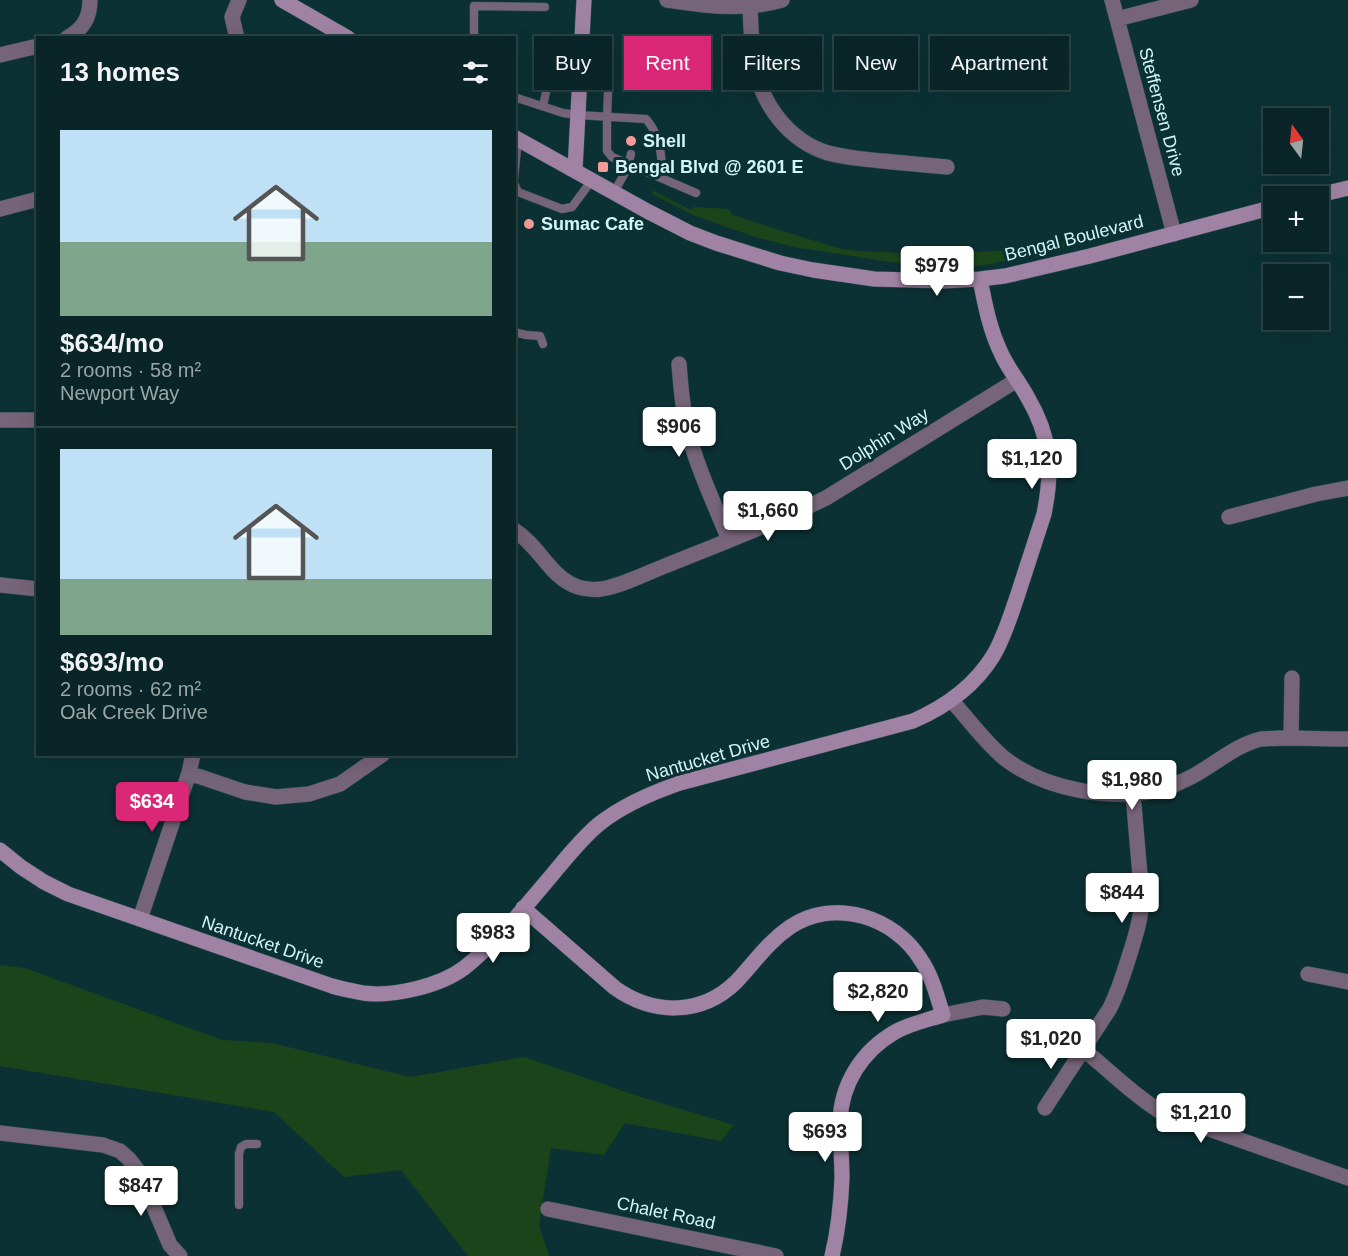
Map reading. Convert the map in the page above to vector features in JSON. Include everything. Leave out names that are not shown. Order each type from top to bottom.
[{"type":"street","points":[[70,36],[82,27],[89,11],[90,0]]},
{"type":"street","points":[[237,36],[232,17],[239,0]]},
{"type":"street","points":[[282,0],[345,36]]},
{"type":"street","points":[[574,170],[584,0]]},
{"type":"street","points":[[668,0],[719,6],[750,6],[782,0]]},
{"type":"street","name":"Steffensen Drive","points":[[1112,0],[1174,234]]},
{"type":"street","points":[[1118,19],[1191,0]]},
{"type":"street","points":[[750,6],[755,65],[761,89],[772,111],[787,128],[805,142],[825,152],[847,158],[947,167]]},
{"type":"street","points":[[0,55],[36,46]]},
{"type":"street","name":"Bengal Boulevard","points":[[516,138],[690,233],[780,263],[874,279],[922,281],[1005,276],[1263,210]]},
{"type":"street","points":[[1329,193],[1348,188]]},
{"type":"street","points":[[0,209],[36,200]]},
{"type":"street","name":"Nantucket Drive","points":[[0,850],[21,867],[60,890],[140,919],[332,986],[365,993],[398,993],[431,984],[462,969],[488,946],[524,908],[577,845],[625,806],[680,783],[912,721],[952,701],[974,680],[993,656],[1006,629],[1046,504],[1050,474],[1048,448],[1041,423],[994,339],[987,317],[980,279]]},
{"type":"street","points":[[679,364],[690,439],[729,540]]},
{"type":"street","name":"Dolphin Way","points":[[516,531],[537,550],[549,567],[563,580],[580,588],[600,589],[620,583],[795,513],[826,498],[1017,380]]},
{"type":"street","points":[[0,420],[36,420]]},
{"type":"street","points":[[1229,517],[1348,488]]},
{"type":"street","points":[[0,585],[36,589]]},
{"type":"street","points":[[1292,678],[1292,738]]},
{"type":"street","points":[[952,701],[983,739],[1005,759],[1033,776],[1065,787],[1099,794],[1133,794],[1162,789],[1189,778],[1241,746],[1263,739],[1348,739]]},
{"type":"street","points":[[140,919],[189,773],[193,756]]},
{"type":"street","points":[[189,773],[245,792],[276,797],[309,794],[340,784],[380,756]]},
{"type":"street","points":[[1046,1108],[1110,1008],[1138,930],[1142,898],[1133,794]]},
{"type":"street","points":[[524,908],[626,996],[654,1007],[671,1009],[696,1005],[721,994],[735,983],[773,940],[792,925],[814,915],[837,912],[859,914],[881,922],[912,947],[929,974],[943,1015]]},
{"type":"street","points":[[1308,974],[1348,982]]},
{"type":"street","points":[[832,1256],[841,1198],[842,1100],[849,1080],[861,1060],[878,1043],[897,1031],[943,1015],[983,1007],[1003,1009]]},
{"type":"street","points":[[1084,1050],[1161,1112],[1348,1178]]},
{"type":"street","points":[[0,1132],[103,1145],[120,1151],[139,1172],[170,1245],[180,1256]]},
{"type":"street","name":"Chalet Road","points":[[548,1209],[777,1256]]},
{"type":"lane","points":[[474,36],[474,6],[545,7]]},
{"type":"lane","points":[[543,106],[546,90]]},
{"type":"lane","points":[[608,90],[607,151],[612,157],[696,193]]},
{"type":"lane","points":[[516,98],[563,113],[646,119],[653,127],[663,159],[661,178]]},
{"type":"lane","points":[[632,127],[633,118]]},
{"type":"lane","points":[[614,192],[629,163],[631,154]]},
{"type":"lane","points":[[516,186],[518,192],[562,209],[572,207],[592,180]]},
{"type":"lane","points":[[516,332],[540,336],[543,344]]},
{"type":"lane","points":[[238,1205],[241,1147],[246,1144],[257,1144]]},
{"type":"green space","points":[[652,190],[691,210],[693,207],[728,209],[733,215],[846,250],[932,255],[1009,250],[1060,242],[1148,222],[1138,229],[1037,255],[972,267],[930,268],[794,247],[755,237],[693,215],[654,195]]},
{"type":"green space","points":[[0,965],[25,968],[222,1040],[272,1043],[410,1077],[524,1057],[641,1097],[734,1125],[721,1141],[625,1123],[604,1155],[551,1148],[539,1225],[549,1256],[468,1256],[401,1170],[344,1177],[274,1112],[0,1066]]},
{"type":"place","name":"Shell","points":[[631,141]]},
{"type":"place","name":"Bengal Blvd @ 2601 E","points":[[603,167]]},
{"type":"place","name":"Sumac Cafe","points":[[529,224]]}]
